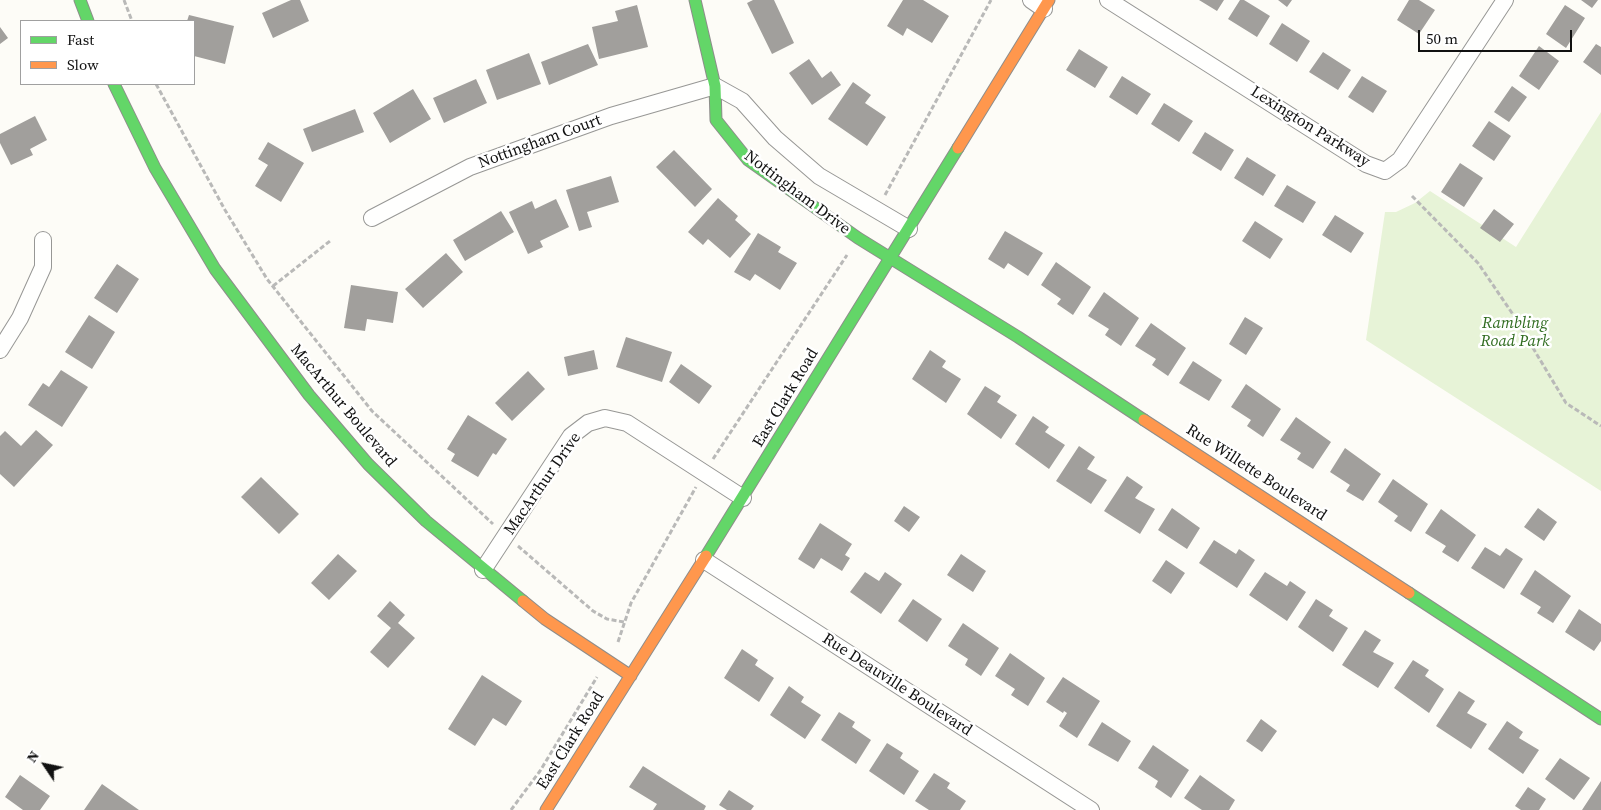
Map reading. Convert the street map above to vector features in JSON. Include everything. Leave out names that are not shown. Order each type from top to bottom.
[{"type":"street","points":[[80,0],[88,20]]},
{"type":"street","name":"Nottingham Drive","points":[[695,0],[715,86],[716,120],[748,160],[858,238],[890,258]]},
{"type":"street","name":"Lexington Parkway","points":[[1108,0],[1366,164],[1386,172],[1400,160],[1505,0]]},
{"type":"street","name":"East Clark Road","points":[[546,810],[743,498],[909,228],[1041,3]]},
{"type":"street","name":"MacArthur Boulevard","points":[[114,85],[155,168],[210,261],[268,343],[309,395],[368,464],[426,520],[483,570],[545,619],[631,676]]},
{"type":"street","name":"Nottingham Drive","points":[[715,86],[742,101],[775,138],[819,176],[909,228]]},
{"type":"street","name":"Nottingham Court","points":[[372,218],[470,167],[610,116],[715,86]]},
{"type":"street","points":[[0,350],[20,318],[43,267],[43,240]]},
{"type":"street","name":"Rue Willette Boulevard","points":[[890,258],[1018,336],[1601,718]]},
{"type":"street","name":"MacArthur Drive","points":[[483,570],[571,436],[588,423],[605,418],[627,423],[743,498]]},
{"type":"street","name":"Rue Deauville Boulevard","points":[[704,560],[1091,810]]},
{"type":"path","points":[[124,0],[132,20]]},
{"type":"path","points":[[877,210],[991,0]]},
{"type":"path","points":[[157,85],[225,210],[273,286],[372,411],[506,536],[593,611],[607,619],[624,622]]},
{"type":"path","points":[[1412,196],[1478,263],[1512,314],[1566,403],[1601,426]]},
{"type":"path","points":[[511,810],[540,771],[622,635],[624,622],[632,603],[704,472],[858,238]]},
{"type":"path","points":[[273,286],[330,241]]},
{"type":"green space","name":"Rambling Road Park","points":[[1601,112],[1601,491],[1366,340],[1385,212],[1396,212],[1415,203],[1430,191],[1516,247]]},
{"type":"building","points":[[291,0],[300,0],[309,21],[273,38],[262,13]]},
{"type":"building","points":[[753,0],[774,0],[794,43],[772,54],[747,3]]},
{"type":"building","points":[[903,0],[923,0],[949,16],[932,43],[907,28],[903,36],[887,26]]},
{"type":"building","points":[[1199,0],[1224,0],[1217,11]]},
{"type":"building","points":[[1240,0],[1244,0],[1270,16],[1257,37],[1228,19]]},
{"type":"building","points":[[1278,0],[1292,0],[1287,7]]},
{"type":"building","points":[[1409,0],[1419,0],[1435,10],[1419,34],[1397,20]]},
{"type":"building","points":[[1581,0],[1598,0],[1592,8]]},
{"type":"building","points":[[637,5],[648,47],[599,59],[592,27],[618,21],[615,11]]},
{"type":"building","points":[[1565,5],[1585,18],[1566,48],[1546,34]]},
{"type":"building","points":[[189,15],[234,26],[225,64],[195,56],[195,20],[187,20]]},
{"type":"building","points":[[1282,23],[1310,41],[1297,62],[1269,44]]},
{"type":"building","points":[[0,27],[8,38],[0,44]]},
{"type":"building","points":[[588,44],[598,65],[549,85],[541,62]]},
{"type":"building","points":[[1596,44],[1601,47],[1601,75],[1583,62]]},
{"type":"building","points":[[1539,46],[1559,61],[1539,90],[1519,76]]},
{"type":"building","points":[[1079,49],[1108,67],[1095,88],[1066,70]]},
{"type":"building","points":[[1323,52],[1351,70],[1338,90],[1309,72]]},
{"type":"building","points":[[529,53],[541,84],[497,100],[486,70]]},
{"type":"building","points":[[809,59],[822,78],[831,71],[841,85],[812,105],[789,73]]},
{"type":"building","points":[[1122,76],[1151,94],[1137,115],[1109,97]]},
{"type":"building","points":[[1362,76],[1387,91],[1373,113],[1348,97]]},
{"type":"building","points":[[476,79],[487,103],[444,123],[433,98]]},
{"type":"building","points":[[853,82],[871,95],[865,103],[886,117],[867,146],[828,119]]},
{"type":"building","points":[[1512,86],[1527,97],[1509,122],[1494,112]]},
{"type":"building","points":[[413,89],[431,119],[390,143],[373,113]]},
{"type":"building","points":[[1164,103],[1193,121],[1179,142],[1151,124]]},
{"type":"building","points":[[355,109],[364,132],[312,152],[303,129]]},
{"type":"building","points":[[35,116],[47,140],[30,149],[33,155],[11,165],[0,143],[0,134]]},
{"type":"building","points":[[1489,121],[1511,136],[1494,161],[1472,146]]},
{"type":"building","points":[[1205,132],[1234,150],[1221,171],[1192,153]]},
{"type":"building","points":[[268,142],[304,163],[281,202],[255,186],[268,165],[258,159]]},
{"type":"building","points":[[674,150],[712,189],[695,207],[656,167]]},
{"type":"building","points":[[1247,157],[1276,175],[1263,196],[1234,178]]},
{"type":"building","points":[[1460,163],[1483,178],[1464,207],[1441,192]]},
{"type":"building","points":[[611,176],[619,202],[587,212],[592,227],[579,231],[566,190]]},
{"type":"building","points":[[1287,185],[1316,202],[1303,223],[1274,206]]},
{"type":"building","points":[[718,198],[738,216],[735,220],[751,234],[730,258],[708,239],[703,245],[688,232]]},
{"type":"building","points":[[556,199],[569,227],[540,241],[543,247],[528,254],[509,212],[532,201],[535,209]]},
{"type":"building","points":[[1494,209],[1514,224],[1500,242],[1480,228]]},
{"type":"building","points":[[501,211],[514,232],[465,261],[453,240]]},
{"type":"building","points":[[1335,215],[1364,233],[1351,253],[1322,235]]},
{"type":"building","points":[[1255,221],[1283,239],[1270,259],[1242,241]]},
{"type":"building","points":[[1005,231],[1043,253],[1028,276],[1008,263],[1004,269],[988,259]]},
{"type":"building","points":[[758,233],[781,247],[778,252],[797,263],[780,290],[755,274],[750,281],[734,272]]},
{"type":"building","points":[[446,253],[463,272],[423,308],[405,289]]},
{"type":"building","points":[[1056,262],[1091,287],[1073,315],[1057,304],[1061,299],[1041,285]]},
{"type":"building","points":[[117,264],[139,279],[117,313],[94,298]]},
{"type":"building","points":[[351,285],[398,292],[393,323],[367,319],[365,331],[344,328]]},
{"type":"building","points":[[1104,292],[1139,318],[1121,346],[1105,335],[1109,329],[1088,316]]},
{"type":"building","points":[[89,315],[115,332],[92,369],[65,352]]},
{"type":"building","points":[[1245,317],[1263,328],[1246,355],[1229,344]]},
{"type":"building","points":[[1151,323],[1186,348],[1168,376],[1152,365],[1156,359],[1135,346]]},
{"type":"building","points":[[626,337],[672,352],[662,382],[616,367]]},
{"type":"building","points":[[594,350],[598,369],[568,376],[564,357]]},
{"type":"building","points":[[930,350],[946,361],[942,367],[961,379],[946,403],[912,379]]},
{"type":"building","points":[[1193,361],[1222,380],[1209,401],[1179,383]]},
{"type":"building","points":[[681,364],[712,386],[699,404],[669,382]]},
{"type":"building","points":[[61,370],[88,387],[62,427],[28,405],[43,383],[49,387]]},
{"type":"building","points":[[528,371],[545,389],[512,421],[495,403]]},
{"type":"building","points":[[1246,384],[1281,409],[1263,437],[1247,426],[1251,420],[1231,407]]},
{"type":"building","points":[[985,386],[1001,396],[997,402],[1017,415],[1001,439],[967,414]]},
{"type":"building","points":[[468,415],[507,439],[496,455],[493,453],[478,477],[451,461],[455,454],[447,449]]},
{"type":"building","points":[[1033,416],[1049,427],[1045,432],[1065,445],[1049,469],[1015,444]]},
{"type":"building","points":[[1296,417],[1331,442],[1313,469],[1297,459],[1301,453],[1280,440]]},
{"type":"building","points":[[36,430],[53,445],[14,487],[0,474],[0,436],[5,431],[21,446]]},
{"type":"building","points":[[1079,446],[1095,457],[1087,469],[1107,480],[1091,504],[1056,481]]},
{"type":"building","points":[[1345,448],[1381,474],[1363,501],[1346,491],[1350,485],[1330,472]]},
{"type":"building","points":[[1127,476],[1143,487],[1135,498],[1155,509],[1140,534],[1104,511]]},
{"type":"building","points":[[261,477],[299,514],[279,534],[241,497]]},
{"type":"building","points":[[1393,479],[1428,504],[1411,532],[1394,521],[1398,516],[1378,502]]},
{"type":"building","points":[[904,506],[920,517],[909,532],[894,521]]},
{"type":"building","points":[[1172,508],[1200,528],[1187,549],[1158,530]]},
{"type":"building","points":[[1538,508],[1557,522],[1544,541],[1524,527]]},
{"type":"building","points":[[1441,509],[1476,535],[1458,562],[1442,552],[1446,546],[1425,533]]},
{"type":"building","points":[[820,523],[852,544],[845,555],[850,558],[842,571],[821,558],[814,569],[798,559]]},
{"type":"building","points":[[1214,540],[1236,554],[1239,549],[1255,560],[1237,588],[1199,563]]},
{"type":"building","points":[[1485,547],[1500,556],[1506,548],[1523,559],[1504,589],[1471,568]]},
{"type":"building","points":[[338,554],[357,571],[329,600],[311,583]]},
{"type":"building","points":[[961,554],[986,571],[973,592],[947,575]]},
{"type":"building","points":[[1166,560],[1185,573],[1171,594],[1152,581]]},
{"type":"building","points":[[1535,570],[1571,596],[1553,623],[1537,613],[1541,607],[1520,594]]},
{"type":"building","points":[[865,572],[879,581],[885,572],[902,584],[881,614],[850,592]]},
{"type":"building","points":[[1265,572],[1287,586],[1290,581],[1306,592],[1287,621],[1249,595]]},
{"type":"building","points":[[913,599],[942,619],[927,642],[898,621]]},
{"type":"building","points":[[1316,599],[1333,610],[1329,616],[1348,628],[1333,652],[1298,627]]},
{"type":"building","points":[[390,601],[405,615],[398,623],[415,638],[388,668],[370,652],[391,628],[377,616]]},
{"type":"building","points":[[1579,609],[1601,624],[1601,641],[1594,651],[1565,632]]},
{"type":"building","points":[[963,623],[999,648],[981,676],[965,665],[968,659],[948,646]]},
{"type":"building","points":[[1365,630],[1381,640],[1373,652],[1394,663],[1378,688],[1342,665]]},
{"type":"building","points":[[742,649],[758,660],[755,665],[774,678],[759,702],[724,678]]},
{"type":"building","points":[[1010,653],[1045,678],[1028,706],[1011,695],[1015,689],[995,676]]},
{"type":"building","points":[[1413,660],[1429,670],[1425,676],[1444,689],[1429,713],[1394,688]]},
{"type":"building","points":[[482,675],[522,701],[506,726],[493,718],[475,746],[448,729]]},
{"type":"building","points":[[1063,677],[1100,701],[1077,738],[1059,726],[1067,713],[1064,711],[1063,713],[1046,702]]},
{"type":"building","points":[[789,686],[804,697],[801,702],[821,715],[805,739],[770,715]]},
{"type":"building","points":[[1459,691],[1475,701],[1467,713],[1487,724],[1471,749],[1436,726]]},
{"type":"building","points":[[839,712],[855,722],[852,727],[871,740],[856,764],[821,740]]},
{"type":"building","points":[[1261,719],[1277,731],[1262,752],[1246,741]]},
{"type":"building","points":[[1507,721],[1523,732],[1519,738],[1539,750],[1523,774],[1488,749]]},
{"type":"building","points":[[1102,722],[1131,741],[1118,762],[1088,745]]},
{"type":"building","points":[[887,743],[903,753],[900,758],[919,771],[904,795],[869,771]]},
{"type":"building","points":[[1153,745],[1189,770],[1171,798],[1155,787],[1158,781],[1138,768]]},
{"type":"building","points":[[1560,758],[1590,778],[1574,800],[1545,779]]},
{"type":"building","points":[[643,766],[706,806],[704,810],[653,810],[657,804],[629,787]]},
{"type":"building","points":[[934,773],[950,783],[947,788],[966,801],[960,810],[929,810],[915,801]]},
{"type":"building","points":[[20,775],[50,796],[40,810],[23,810],[5,797]]},
{"type":"building","points":[[1200,775],[1235,800],[1229,810],[1202,810],[1184,798]]},
{"type":"building","points":[[1601,781],[1601,810],[1582,810]]},
{"type":"building","points":[[102,784],[139,810],[84,810]]},
{"type":"building","points":[[1528,787],[1546,799],[1539,810],[1521,810],[1515,806]]},
{"type":"building","points":[[729,790],[754,806],[751,810],[727,810],[719,805]]},
{"type":"traffic: fast","points":[[80,0],[88,20]]},
{"type":"traffic: fast","points":[[695,0],[715,86],[716,120],[748,160],[858,238],[1018,337],[1144,420]]},
{"type":"traffic: fast","points":[[114,85],[155,168],[215,269],[309,395],[368,464],[426,521],[523,601]]},
{"type":"traffic: fast","points":[[706,556],[958,148]]},
{"type":"traffic: fast","points":[[1409,593],[1601,719]]},
{"type":"traffic: slow","points":[[958,148],[1049,0]]},
{"type":"traffic: slow","points":[[1144,420],[1409,593]]},
{"type":"traffic: slow","points":[[546,810],[706,556]]},
{"type":"traffic: slow","points":[[523,601],[545,619],[631,676]]}]
